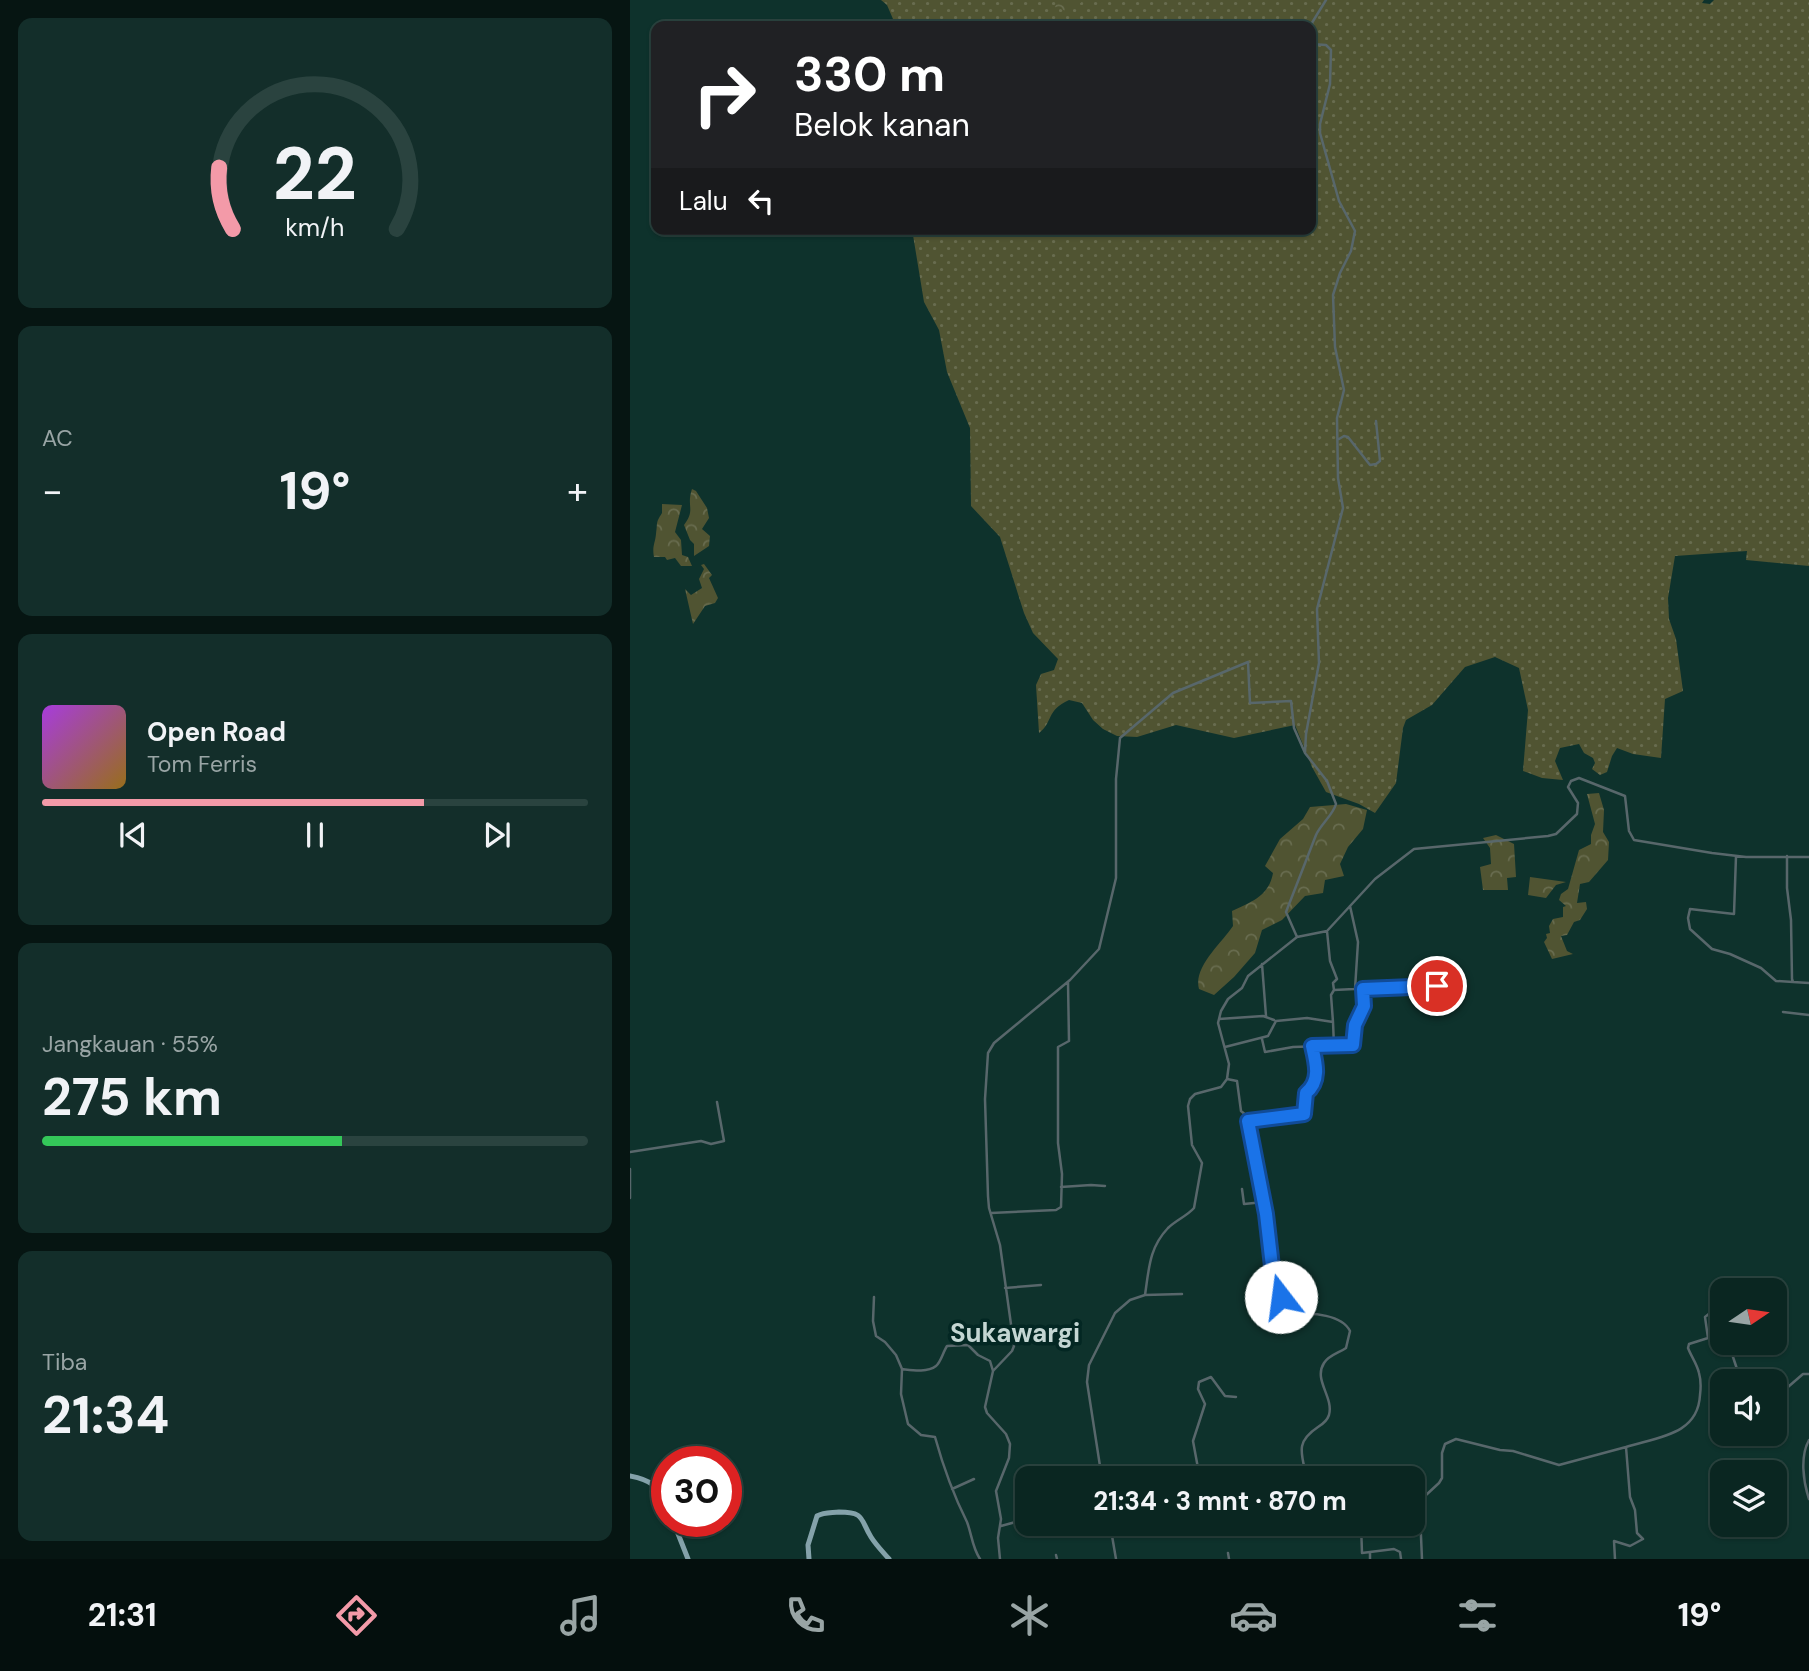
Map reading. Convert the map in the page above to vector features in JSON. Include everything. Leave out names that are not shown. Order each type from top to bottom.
[{"type":"main road","points":[[630,1476],[651,1483]]},
{"type":"main road","points":[[809,1559],[808,1545],[814,1521],[819,1514],[839,1512],[856,1513],[863,1519],[873,1541],[889,1559]]},
{"type":"main road","points":[[679,1537],[688,1559]]},
{"type":"street","points":[[1313,21],[1326,0]]},
{"type":"street","points":[[1306,753],[1306,734],[1319,663],[1317,609],[1343,508],[1338,478],[1338,414],[1344,390],[1335,347],[1336,316],[1333,302],[1355,231],[1336,195],[1320,133],[1330,85],[1331,50],[1326,45],[1316,44]]},
{"type":"street","points":[[1339,439],[1348,437],[1370,465],[1376,464],[1380,461],[1376,421]]},
{"type":"street","points":[[993,1371],[1012,1352],[1013,1346],[1000,1245],[988,1196],[985,1099],[988,1053],[994,1043],[1068,981],[1099,949],[1116,878],[1116,779],[1120,738],[1173,693],[1248,662],[1250,703],[1291,701],[1294,728],[1306,753],[1327,781],[1336,804],[1332,813],[1321,823],[1286,912],[1297,937]]},
{"type":"street","points":[[1145,1295],[1151,1254],[1157,1242],[1169,1227],[1194,1208],[1202,1163],[1192,1145],[1188,1106],[1195,1094],[1221,1087],[1227,1079],[1229,1063],[1219,1019],[1228,999],[1242,988],[1248,976],[1297,937],[1327,931],[1380,875],[1414,849],[1510,841],[1556,834],[1577,814],[1578,803],[1569,787],[1571,781],[1579,778],[1625,796],[1629,831],[1634,840],[1736,856],[1809,857]]},
{"type":"street","points":[[1736,856],[1734,914],[1690,909],[1690,929],[1712,949],[1761,968],[1775,981],[1809,983]]},
{"type":"street","points":[[1787,856],[1793,982]]},
{"type":"street","points":[[1350,905],[1358,942],[1355,989]]},
{"type":"street","points":[[1327,931],[1331,962],[1337,979],[1331,995],[1334,1046]]},
{"type":"street","points":[[1262,964],[1266,1017]]},
{"type":"street","points":[[991,1213],[1058,1210],[1061,1206],[1058,1047],[1069,1041],[1068,981]]},
{"type":"street","points":[[1334,990],[1455,984]]},
{"type":"street","points":[[1262,1038],[1265,1052],[1312,1046],[1353,1045],[1355,1025],[1364,1006],[1363,989]]},
{"type":"street","points":[[1783,1012],[1809,1016]]},
{"type":"street","points":[[1219,1019],[1266,1017],[1276,1021],[1307,1018],[1334,1022]]},
{"type":"street","points":[[1225,1047],[1268,1035],[1276,1021]]},
{"type":"street","points":[[1248,1121],[1304,1114],[1306,1093],[1311,1089],[1317,1072],[1312,1046]]},
{"type":"street","points":[[1227,1079],[1237,1080],[1241,1112],[1247,1116],[1264,1202],[1273,1275],[1279,1283],[1281,1297],[1290,1303],[1296,1315],[1317,1313],[1344,1322],[1350,1331],[1346,1348],[1324,1362],[1320,1372],[1330,1406],[1325,1421],[1310,1432],[1302,1444],[1304,1466]]},
{"type":"street","points":[[630,1152],[701,1140],[711,1144],[724,1141],[717,1102]]},
{"type":"street","points":[[630,1170],[630,1198]]},
{"type":"street","points":[[1061,1187],[1105,1186]]},
{"type":"street","points":[[1242,1189],[1244,1204],[1264,1202]]},
{"type":"street","points":[[1005,1288],[1041,1285]]},
{"type":"street","points":[[1100,1466],[1087,1382],[1089,1365],[1115,1313],[1130,1300],[1145,1295],[1182,1294]]},
{"type":"street","points":[[874,1297],[873,1321],[876,1336],[896,1355],[902,1369],[901,1394],[906,1419],[918,1433],[936,1437],[952,1489],[980,1559]]},
{"type":"street","points":[[1425,1496],[1442,1478],[1442,1453],[1445,1444],[1450,1441],[1465,1440],[1559,1465],[1665,1436],[1690,1423],[1698,1412],[1701,1381],[1688,1348],[1692,1343],[1706,1341],[1705,1317],[1710,1313]]},
{"type":"street","points":[[902,1369],[914,1371],[932,1368],[938,1364],[947,1346],[965,1345],[990,1361],[993,1371],[985,1410],[1000,1425],[1010,1444],[1009,1458],[996,1490],[1001,1526],[998,1538],[999,1559]]},
{"type":"street","points":[[1787,1388],[1803,1374],[1809,1374]]},
{"type":"street","points":[[1198,1466],[1193,1441],[1205,1409],[1205,1400],[1198,1389],[1199,1382],[1211,1377],[1225,1396],[1236,1397]]},
{"type":"street","points":[[1809,1440],[1803,1476],[1809,1499]]},
{"type":"street","points":[[1615,1559],[1614,1541],[1630,1546],[1643,1539],[1637,1532],[1635,1510],[1630,1497],[1626,1447]]},
{"type":"street","points":[[952,1489],[974,1479]]},
{"type":"street","points":[[1001,1526],[1015,1522]]},
{"type":"street","points":[[1112,1536],[1116,1559]]},
{"type":"street","points":[[1361,1536],[1362,1553],[1397,1550],[1401,1559]]},
{"type":"street","points":[[1421,1536],[1422,1559]]},
{"type":"street","points":[[1370,1552],[1370,1559]]},
{"type":"street","points":[[1228,1553],[1230,1559]]},
{"type":"green space","points":[[881,0],[1704,0],[1702,3],[1710,4],[1714,0],[1809,0],[1809,566],[1746,560],[1747,551],[1675,556],[1668,598],[1669,619],[1676,639],[1683,691],[1665,699],[1661,758],[1633,754],[1617,748],[1607,772],[1600,775],[1592,769],[1595,763],[1593,758],[1584,753],[1579,744],[1560,748],[1555,761],[1563,780],[1542,778],[1523,771],[1528,710],[1519,668],[1495,657],[1465,667],[1432,705],[1406,720],[1396,783],[1375,813],[1326,792],[1312,767],[1295,725],[1234,738],[1176,725],[1137,737],[1117,736],[1093,720],[1082,703],[1069,700],[1053,712],[1039,733],[1036,685],[1041,674],[1054,670],[1058,659],[1033,633],[1000,537],[971,506],[970,428],[947,372],[939,330],[924,302],[913,235],[1316,235],[1316,21],[894,21],[887,5]]},
{"type":"green space","points":[[1058,0],[1084,0],[1069,12],[1055,7]]},
{"type":"green space","points":[[692,489],[707,508],[709,518],[702,529],[710,536],[709,546],[694,556],[694,544],[684,525],[690,511]]},
{"type":"green space","points":[[662,504],[682,505],[675,532],[681,540],[682,555],[688,557],[692,566],[681,566],[675,558],[667,560],[665,557],[654,557],[653,548]]},
{"type":"green space","points":[[704,564],[712,575],[709,578],[718,598],[715,603],[705,606],[693,624],[685,589],[691,595],[702,588],[699,579],[704,569],[701,565]]},
{"type":"green space","points":[[1599,793],[1604,810],[1603,832],[1609,842],[1608,860],[1589,882],[1580,884],[1577,903],[1586,902],[1587,909],[1580,920],[1574,922],[1567,935],[1561,936],[1567,951],[1573,954],[1552,959],[1544,942],[1546,934],[1550,933],[1549,926],[1553,919],[1563,917],[1563,907],[1566,906],[1559,900],[1561,894],[1568,889],[1579,850],[1591,844],[1595,824],[1587,794]]},
{"type":"green space","points":[[1346,804],[1367,810],[1363,829],[1348,847],[1340,864],[1344,876],[1325,880],[1323,893],[1305,896],[1282,920],[1262,930],[1255,953],[1214,995],[1199,989],[1198,981],[1204,964],[1233,926],[1232,911],[1258,897],[1268,887],[1273,873],[1265,866],[1280,839],[1303,819],[1310,807]]},
{"type":"green space","points":[[1496,835],[1514,844],[1516,877],[1507,878],[1508,890],[1483,890],[1480,867],[1491,864],[1490,848],[1483,838]]},
{"type":"green space","points":[[1530,877],[1566,882],[1556,885],[1546,898],[1528,895]]},
{"type":"district","name":"Sukawargi","points":[[1015,1333]]},
{"type":"route","points":[[1281,1297],[1278,1280],[1273,1275],[1266,1214],[1248,1121],[1304,1114],[1306,1093],[1311,1089],[1317,1072],[1312,1046],[1353,1045],[1355,1025],[1365,1002],[1363,989],[1437,986]]}]
